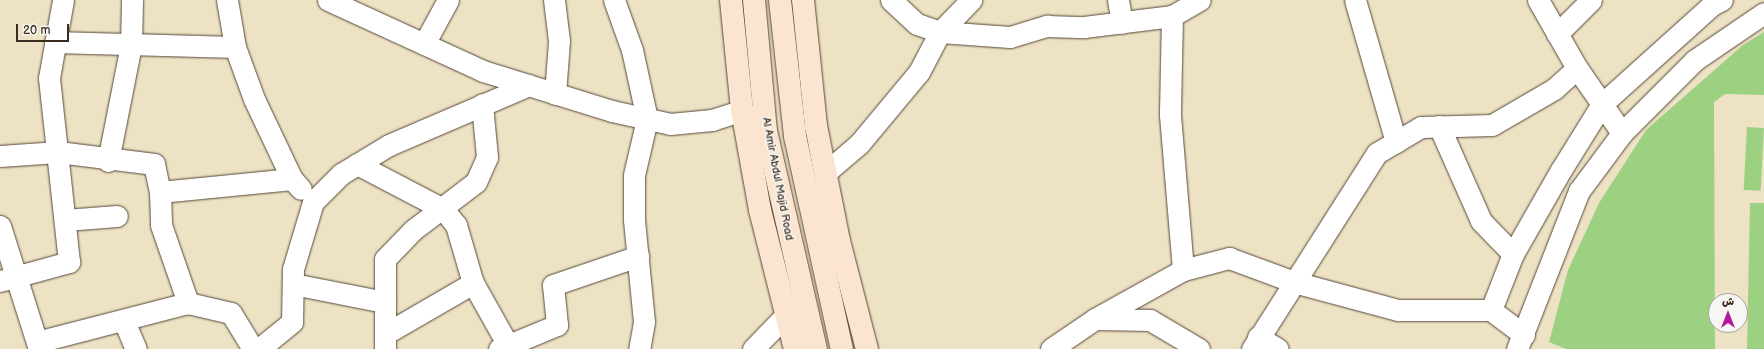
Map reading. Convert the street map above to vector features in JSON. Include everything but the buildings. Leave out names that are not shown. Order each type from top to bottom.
[{"type":"main road","points":[[731,0],[742,110],[785,316],[795,349]]},
{"type":"main road","name":"Al Amir Abdul Majid Road","points":[[754,0],[766,131],[793,261],[816,349]]},
{"type":"main road","points":[[780,0],[795,136],[818,251],[842,349]]},
{"type":"main road","points":[[803,0],[816,126],[825,173],[867,349]]},
{"type":"street","points":[[8,278],[69,262],[49,78],[63,0]]},
{"type":"street","points":[[108,161],[131,45],[132,0]]},
{"type":"street","points":[[227,0],[235,47],[254,99],[292,179],[313,202]]},
{"type":"street","points":[[328,0],[482,71],[555,94],[647,119],[670,124],[712,120],[742,110]]},
{"type":"street","points":[[424,44],[448,0]]},
{"type":"street","points":[[554,0],[559,41],[555,94]]},
{"type":"street","points":[[614,0],[632,50],[647,119],[634,175],[638,256],[644,322],[639,349]]},
{"type":"street","points":[[891,0],[917,24],[940,32],[1010,37],[1047,26],[1122,23],[1172,16],[1200,0]]},
{"type":"street","points":[[825,173],[859,144],[919,72],[940,32],[971,0]]},
{"type":"street","points":[[1118,0],[1122,23]]},
{"type":"street","points":[[1355,0],[1396,142]]},
{"type":"street","points":[[1538,0],[1577,68],[1622,134]]},
{"type":"street","points":[[1557,34],[1591,0]]},
{"type":"street","points":[[1491,310],[1513,254],[1602,104],[1712,5],[1722,0]]},
{"type":"street","points":[[1051,349],[1095,319],[1183,270],[1229,258],[1294,282],[1398,310],[1491,310],[1520,342],[1579,191],[1622,134],[1696,60],[1764,13]]},
{"type":"street","points":[[1172,16],[1170,115],[1183,270]]},
{"type":"street","points":[[55,42],[235,47]]},
{"type":"street","points":[[1278,349],[1255,343],[1377,153],[1420,126],[1492,125],[1554,89],[1577,68]]},
{"type":"street","points":[[258,349],[292,322],[293,269],[313,202],[341,174],[388,145],[482,104],[529,86]]},
{"type":"street","points":[[385,342],[385,259],[413,230],[443,209],[476,182],[487,157],[482,104]]},
{"type":"street","points":[[1439,126],[1482,221],[1513,254]]},
{"type":"street","points":[[0,156],[58,152],[108,161],[154,164],[160,192],[162,225],[188,303]]},
{"type":"street","points":[[357,164],[443,209],[456,225],[474,283],[503,347],[557,325],[552,285],[638,256]]},
{"type":"street","points":[[160,192],[292,179]]},
{"type":"street","points":[[65,220],[117,216]]},
{"type":"street","points":[[0,226],[8,278],[38,346],[188,303],[231,313],[253,349]]},
{"type":"street","points":[[385,342],[474,283]]},
{"type":"street","points":[[293,284],[385,302]]},
{"type":"street","points":[[753,349],[785,316]]},
{"type":"street","points":[[1095,319],[1150,320],[1199,349]]},
{"type":"street","points":[[124,321],[136,349]]},
{"type":"green space","points":[[1764,32],[1764,95],[1725,94],[1714,102],[1715,293],[1708,293],[1708,333],[1715,333],[1715,349],[1566,349],[1549,342],[1568,270],[1599,203],[1646,130],[1743,45]]},
{"type":"green space","points":[[1747,127],[1764,128],[1761,191],[1744,190]]},
{"type":"green space","points":[[1750,203],[1764,203],[1764,349],[1747,349]]}]
